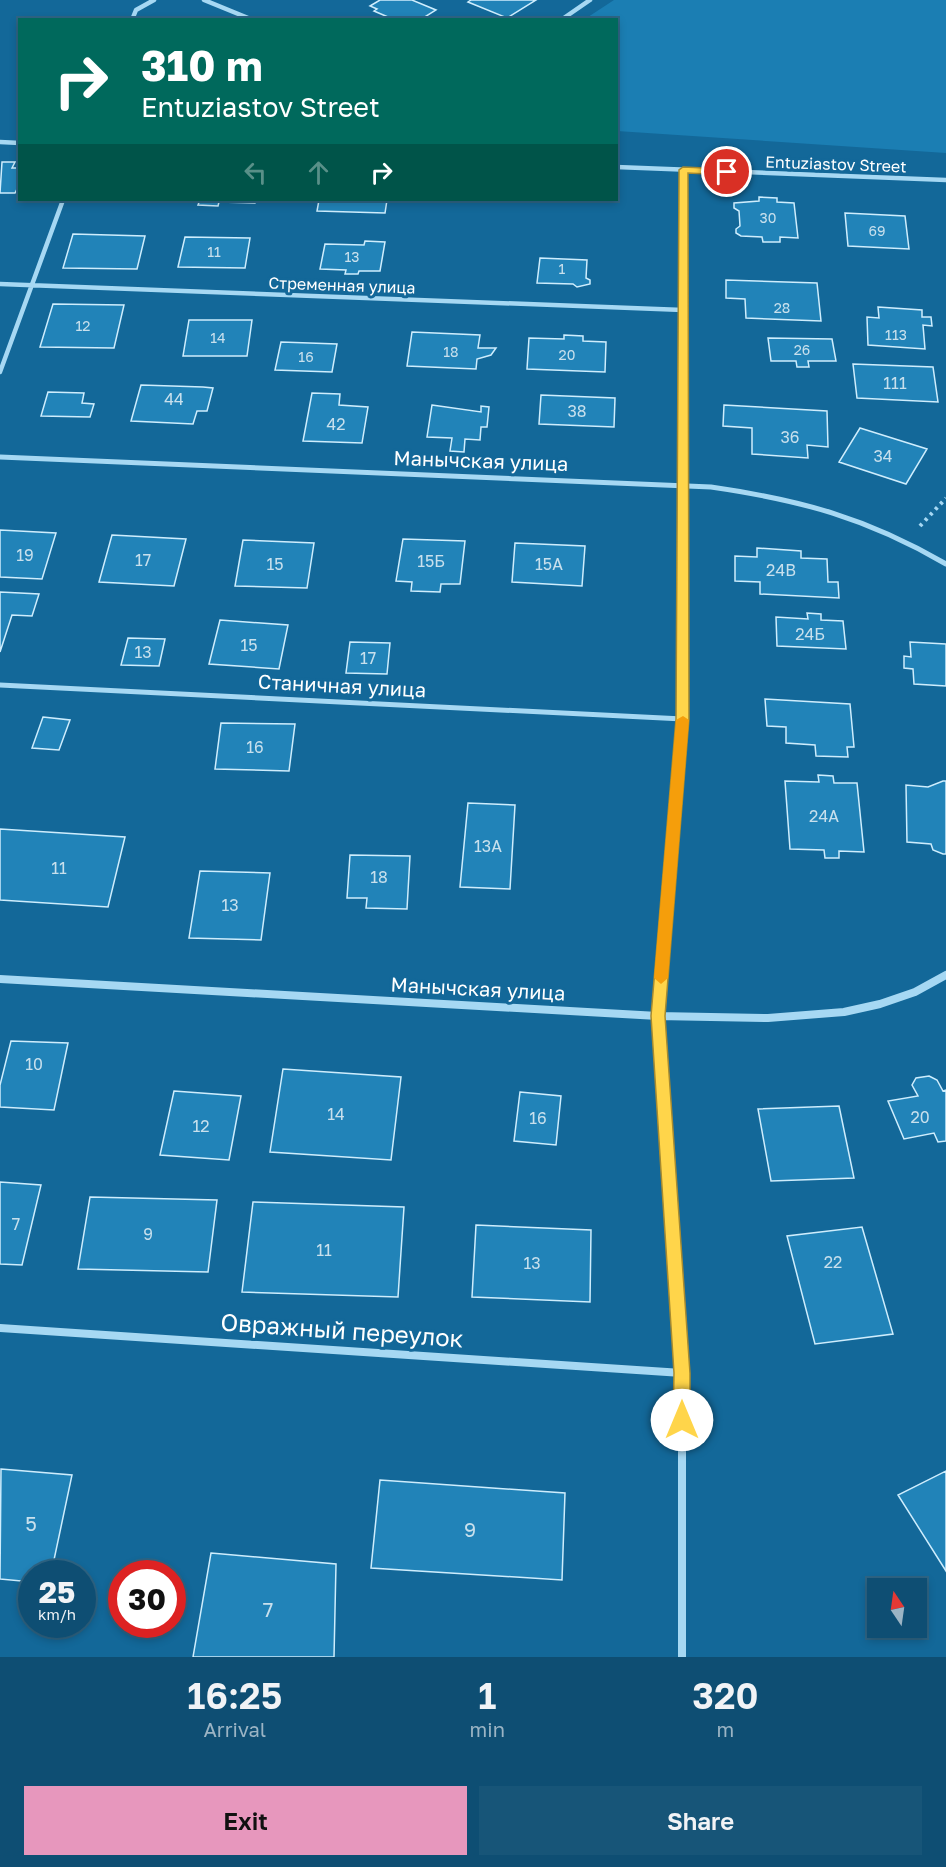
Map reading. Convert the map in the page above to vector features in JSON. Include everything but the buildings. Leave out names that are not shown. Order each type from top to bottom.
[{"type":"street","points":[[133,18],[136,10],[154,0]]},
{"type":"street","points":[[204,0],[248,18]]},
{"type":"street","points":[[564,18],[590,0]]},
{"type":"street","points":[[0,142],[18,143]]},
{"type":"street","name":"Entuziastov Street","points":[[618,167],[946,180]]},
{"type":"street","points":[[682,1657],[682,1373],[658,1016],[683,719],[683,170]]},
{"type":"street","points":[[0,372],[63,201]]},
{"type":"street","name":"Стременная улица","points":[[0,284],[683,310]]},
{"type":"street","name":"Манычская улица","points":[[0,457],[683,486],[782,496],[840,512],[907,540],[946,564]]},
{"type":"street","name":"Станичная улица","points":[[0,685],[683,719]]},
{"type":"street","name":"Манычская улица","points":[[0,979],[658,1016],[766,1018],[853,1010],[922,991],[946,975]]},
{"type":"street","name":"Овражный переулок","points":[[0,1328],[682,1373]]},
{"type":"path","points":[[907,540],[946,498]]},
{"type":"shaded area","points":[[614,0],[946,0],[946,153],[618,131],[618,18],[587,18]]},
{"type":"slow traffic","points":[[661,978],[683,720]]},
{"type":"route","points":[[682,1420],[682,1373],[658,1016],[683,719],[683,170],[727,172]]}]
